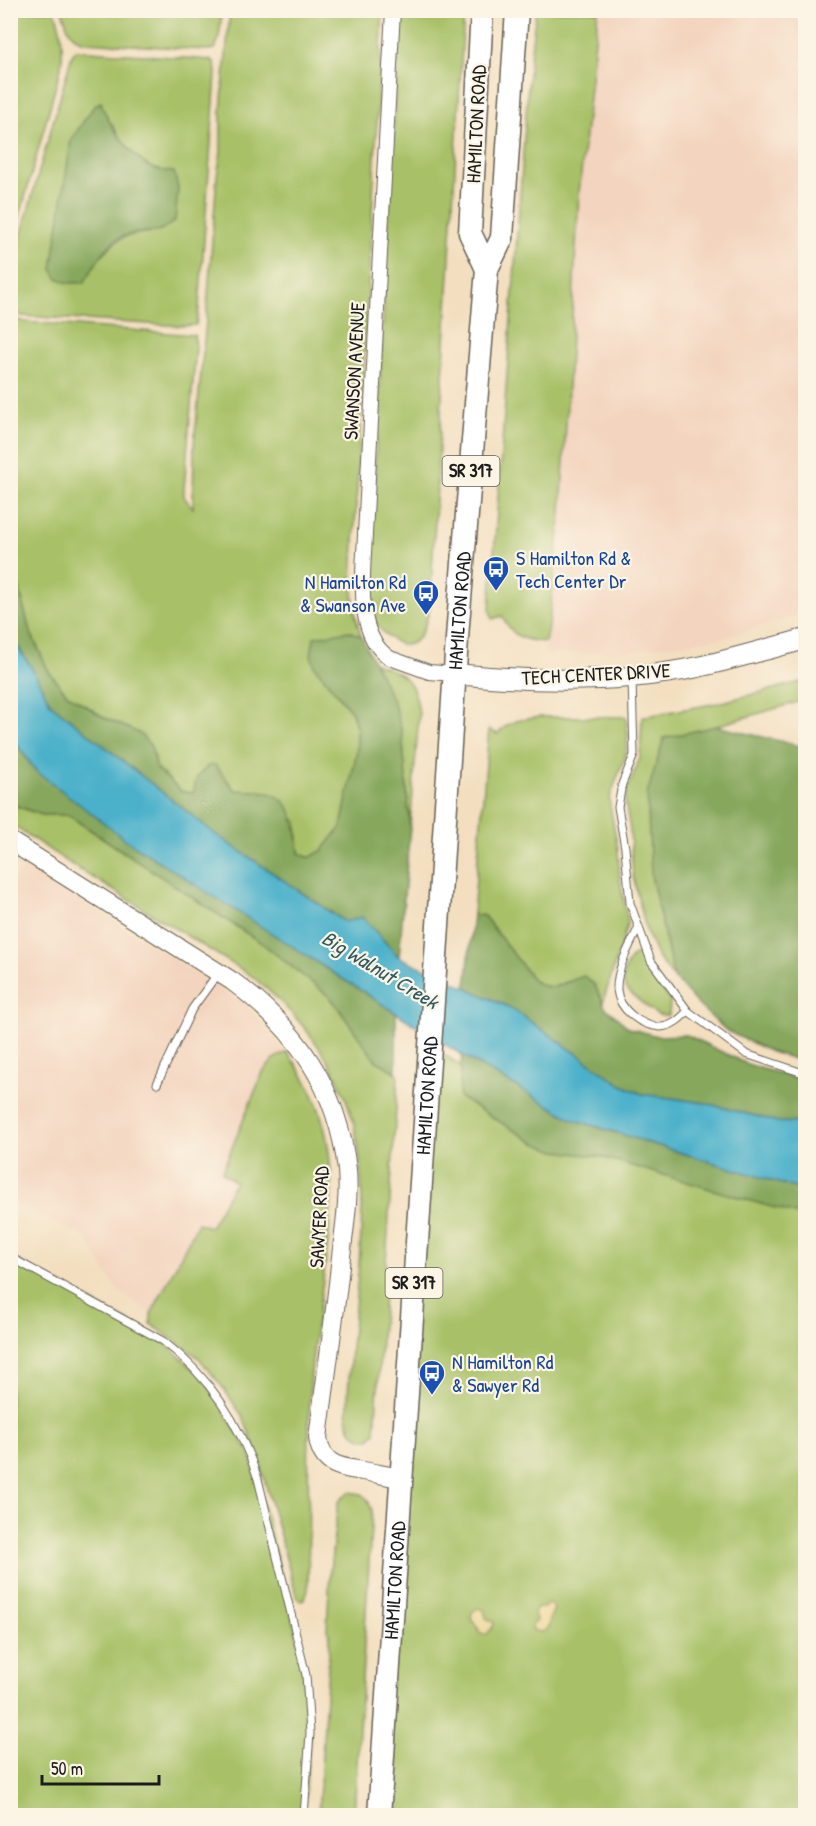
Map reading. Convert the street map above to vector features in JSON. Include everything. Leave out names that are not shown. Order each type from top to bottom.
[{"type":"main road","name":"HAMILTON ROAD","points":[[482,10],[470,232],[487,269]]},
{"type":"main road","name":"HAMILTON ROAD","points":[[379,1815],[456,674],[487,269],[502,238],[517,10]]},
{"type":"main road","name":"TECH CENTER DRIVE","points":[[456,674],[507,679],[632,676],[697,667],[806,639]]},
{"type":"street","name":"SWANSON AVENUE","points":[[393,10],[363,594],[366,623],[385,655],[429,672],[456,674]]},
{"type":"street","name":"SAWYER ROAD","points":[[10,841],[219,972],[257,999],[297,1042],[325,1089],[341,1139],[347,1172],[346,1207],[332,1336],[318,1438],[320,1450],[332,1464],[401,1478]]},
{"type":"lane","points":[[632,676],[634,755],[622,784],[618,807],[625,848],[630,903],[651,961],[688,1011],[746,1054],[806,1074]]},
{"type":"lane","points":[[639,927],[628,948],[620,973],[617,990],[624,1008],[639,1022],[662,1027],[678,1021],[688,1011]]},
{"type":"lane","points":[[157,1084],[192,1009],[219,972]]},
{"type":"lane","points":[[10,1257],[171,1347],[186,1359],[224,1404],[250,1454],[258,1479],[306,1675],[310,1733],[304,1815]]},
{"type":"shaded area","points":[[598,11],[805,11],[805,613],[728,637],[630,651],[545,654],[561,513],[579,193]]},
{"type":"shaded area","points":[[24,865],[244,1003],[287,1052],[275,1058],[222,1172],[235,1182],[210,1227],[198,1223],[151,1314],[117,1290],[85,1237],[11,1202],[10,886]]},
{"type":"green space","points":[[11,10],[55,11],[61,32],[62,52],[61,67],[11,248]]},
{"type":"green space","points":[[62,10],[222,11],[219,38],[215,49],[206,50],[85,42],[71,34]]},
{"type":"green space","points":[[230,11],[383,11],[352,580],[355,613],[361,636],[349,631],[315,667],[352,712],[357,730],[357,751],[341,827],[323,850],[310,858],[299,853],[297,822],[268,792],[235,790],[215,765],[193,794],[181,791],[157,769],[151,746],[139,733],[105,718],[67,694],[49,672],[29,629],[18,583],[17,533],[11,514],[10,317],[25,322],[194,335],[196,346],[184,489],[184,497],[193,508],[194,444],[221,152],[221,111]]},
{"type":"green space","points":[[400,11],[464,11],[430,607],[422,632],[413,643],[407,645],[390,638],[376,622],[371,607],[369,583]]},
{"type":"green space","points":[[536,11],[598,11],[579,193],[561,513],[545,642],[530,640],[514,633],[502,616],[492,619],[490,609],[530,58]]},
{"type":"green space","points":[[76,50],[211,60],[215,64],[199,309],[196,325],[22,316],[13,310],[11,271],[72,55]],"holes":[[[105,115],[136,157],[152,168],[161,170],[162,231],[140,233],[119,240],[98,260],[71,140],[83,123]]]},
{"type":"green space","points":[[101,102],[114,129],[135,155],[152,168],[174,172],[178,188],[175,221],[162,229],[127,235],[113,242],[84,283],[68,283],[57,278],[52,269],[71,140],[94,106]]},
{"type":"green space","points":[[10,514],[17,533],[18,583],[29,629],[49,672],[67,694],[105,718],[139,733],[151,746],[157,769],[181,791],[193,793],[197,777],[208,766],[215,765],[235,790],[265,792],[278,797],[290,809],[293,817],[299,853],[309,858],[323,850],[341,827],[357,751],[357,730],[352,712],[315,667],[311,655],[314,637],[349,631],[361,636],[394,703],[402,732],[410,827],[399,957],[362,917],[346,922],[215,834],[51,704],[11,636]]},
{"type":"green space","points":[[373,662],[401,675],[415,693],[419,714],[410,827],[402,732]]},
{"type":"green space","points":[[805,681],[805,700],[663,739],[651,875],[674,978],[658,958],[647,933],[633,877],[630,830],[625,801],[640,758],[642,717],[718,703]]},
{"type":"green space","points":[[540,717],[626,717],[628,735],[625,757],[609,799],[628,922],[603,1002],[594,984],[570,981],[551,988],[534,981],[484,916],[473,914],[489,729],[497,734],[512,723]]},
{"type":"green space","points":[[716,726],[805,747],[805,1062],[771,1052],[727,1031],[697,1004],[674,978],[651,875],[647,794],[664,738]]},
{"type":"green space","points":[[10,736],[36,771],[321,965],[396,1013],[396,1072],[375,1060],[331,998],[263,944],[68,815],[42,815],[11,804]]},
{"type":"green space","points":[[10,804],[42,815],[68,815],[263,944],[331,998],[375,1060],[396,1072],[398,1077],[375,1432],[370,1439],[359,1437],[353,1432],[347,1417],[361,1234],[361,1176],[358,1148],[346,1098],[326,1058],[299,1021],[249,974],[71,864],[11,824]]},
{"type":"green space","points":[[473,914],[484,916],[534,981],[541,985],[559,986],[584,976],[594,984],[605,1007],[629,1028],[657,1036],[687,1035],[747,1064],[805,1081],[805,1123],[778,1122],[706,1103],[642,1094],[623,1086],[511,1008],[466,988]]},
{"type":"green space","points":[[638,953],[670,1000],[669,1015],[659,1015],[625,987],[626,967],[631,958]]},
{"type":"green space","points":[[430,1046],[557,1127],[805,1203],[805,1815],[379,1816]]},
{"type":"green space","points":[[287,1052],[310,1089],[324,1127],[331,1167],[331,1208],[311,1374],[308,1454],[308,1589],[305,1598],[301,1601],[297,1598],[258,1456],[243,1417],[199,1358],[151,1324],[151,1314],[198,1223],[210,1227],[235,1182],[222,1172],[263,1072],[275,1058]]},
{"type":"green space","points":[[462,1055],[572,1119],[805,1191],[805,1217],[602,1157],[556,1151],[533,1142],[459,1097]]},
{"type":"green space","points":[[10,1257],[163,1341],[206,1381],[250,1454],[300,1647],[310,1733],[304,1815],[11,1815]]},
{"type":"green space","points":[[349,1492],[362,1494],[368,1500],[372,1511],[354,1815],[318,1815],[330,1636],[327,1630],[330,1571],[338,1502]]},
{"type":"sand","points":[[548,1604],[554,1609],[549,1626],[543,1632],[535,1631],[531,1628],[536,1620],[534,1612]]},
{"type":"sand","points":[[478,1608],[484,1610],[486,1618],[494,1622],[486,1635],[480,1634],[477,1625],[471,1619],[472,1612]]},
{"type":"water","name":"Big Walnut Creek","points":[[10,636],[31,667],[51,704],[215,834],[345,922],[362,917],[399,957],[511,1008],[622,1085],[642,1094],[706,1103],[778,1122],[805,1123],[805,1191],[572,1119],[462,1055],[130,843],[36,771],[11,736]]},
{"type":"place","name":"S Hamilton Rd & Tech Center Dr","points":[[496,592]]},
{"type":"place","name":"N Hamilton Rd & Swanson Ave","points":[[426,616]]},
{"type":"place","name":"N Hamilton Rd & Sawyer Rd","points":[[432,1396]]}]
